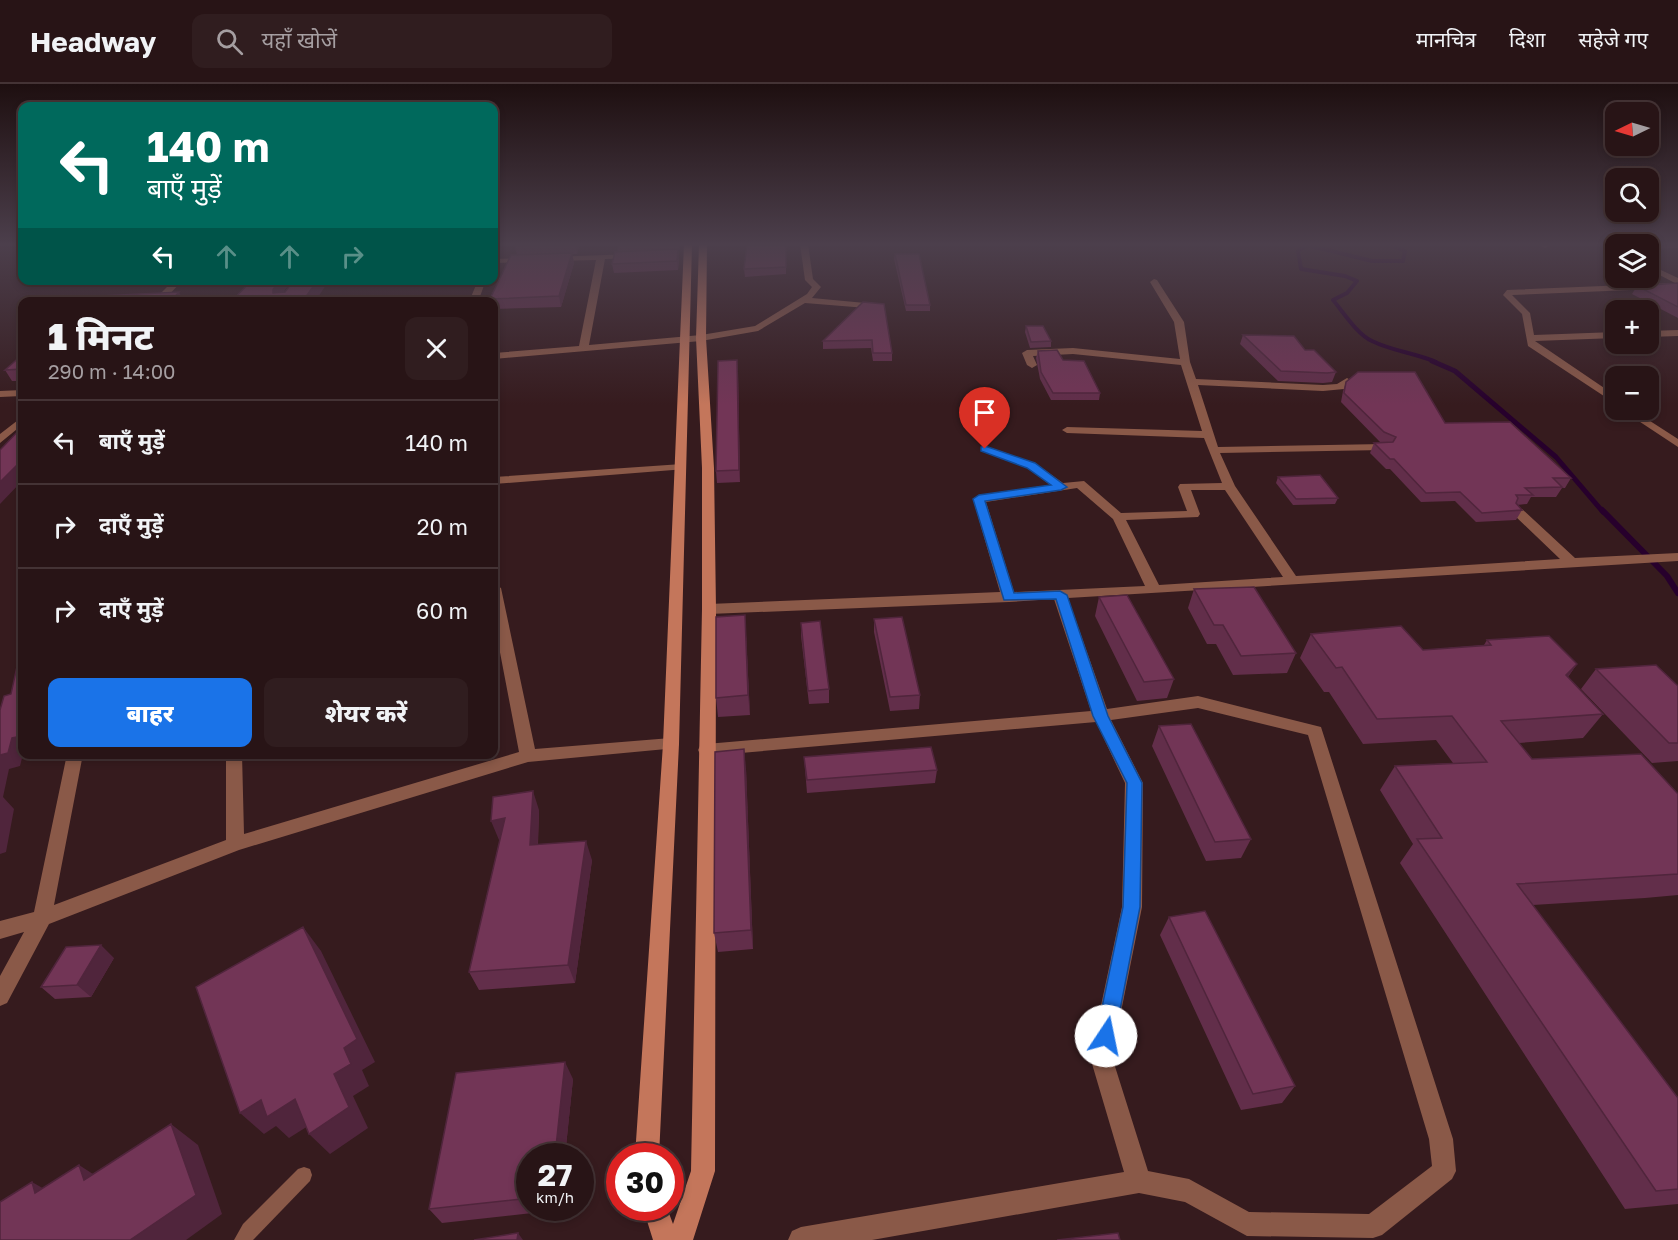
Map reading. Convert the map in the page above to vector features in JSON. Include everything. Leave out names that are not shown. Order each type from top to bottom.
[{"type":"street","points":[[584,347],[593,298]]},
{"type":"street","points":[[648,1143],[671,744],[682,467],[684,298]]},
{"type":"street","points":[[680,1240],[703,1171],[709,609],[708,468],[702,298]]},
{"type":"street","points":[[498,356],[702,338],[758,328],[807,298]]},
{"type":"street","points":[[1164,298],[1177,318],[1191,382],[1213,450],[1229,486],[1292,581]]},
{"type":"street","points":[[1512,298],[1526,313],[1531,344],[1605,394]]},
{"type":"street","points":[[803,300],[876,307]]},
{"type":"street","points":[[1659,334],[1678,333]]},
{"type":"street","points":[[1530,338],[1605,335]]},
{"type":"street","points":[[1659,337],[1671,342]]},
{"type":"street","points":[[1032,365],[1027,353],[1073,351],[1185,362]]},
{"type":"street","points":[[1191,382],[1323,388],[1340,387],[1347,381]]},
{"type":"street","points":[[0,394],[18,393]]},
{"type":"street","points":[[1642,420],[1678,444]]},
{"type":"street","points":[[0,440],[18,424]]},
{"type":"street","points":[[1067,430],[1209,435]]},
{"type":"street","points":[[1213,450],[1384,447]]},
{"type":"street","points":[[985,449],[1031,465],[1061,487]]},
{"type":"street","points":[[498,481],[682,467]]},
{"type":"street","points":[[1009,598],[979,499],[1080,484],[1118,517],[1154,590]]},
{"type":"street","points":[[1118,517],[1194,514],[1184,487],[1229,486]]},
{"type":"street","points":[[1518,512],[1571,562]]},
{"type":"street","points":[[709,609],[1009,598],[1672,557]]},
{"type":"street","points":[[1060,595],[1101,716],[1134,783],[1132,907],[1101,1057],[1139,1181]]},
{"type":"street","points":[[498,608],[528,756]]},
{"type":"street","points":[[706,750],[1101,716],[1198,702],[1315,731],[1441,1139],[1444,1171],[1373,1226],[1247,1224],[1189,1191],[1139,1181],[801,1240]]},
{"type":"street","points":[[0,930],[42,918],[235,844],[528,756],[671,744]]},
{"type":"street","points":[[0,996],[42,918],[74,759]]},
{"type":"street","points":[[234,759],[235,844]]},
{"type":"street","points":[[659,1221],[666,1240]]},
{"type":"lane","points":[[243,1240],[249,1230],[304,1175]]},
{"type":"building","points":[[904,298],[928,298],[930,305],[906,305]]},
{"type":"building","points":[[1660,298],[1678,298],[1678,307]]},
{"type":"building","points":[[863,302],[884,304],[892,353],[873,353],[872,340],[823,341]]},
{"type":"building","points":[[1026,326],[1043,326],[1051,341],[1031,342]]},
{"type":"building","points":[[1243,335],[1294,336],[1305,350],[1314,350],[1336,372],[1281,371]]},
{"type":"building","points":[[1057,350],[1063,360],[1084,361],[1100,393],[1053,393],[1041,372],[1038,351]]},
{"type":"building","points":[[18,359],[18,369],[5,370]]},
{"type":"building","points":[[737,360],[739,470],[716,471],[718,361]]},
{"type":"building","points":[[1358,372],[1415,372],[1445,423],[1510,422],[1571,478],[1553,478],[1562,487],[1525,488],[1533,495],[1516,495],[1518,498],[1516,503],[1522,510],[1482,513],[1460,492],[1426,493],[1394,459],[1390,459],[1374,443],[1393,442],[1396,437],[1384,432],[1344,393],[1346,382]]},
{"type":"building","points":[[18,431],[18,464],[0,482],[0,450]]},
{"type":"building","points":[[1320,475],[1338,498],[1296,499],[1278,477]]},
{"type":"building","points":[[1254,587],[1296,653],[1241,656],[1223,625],[1214,625],[1194,589]]},
{"type":"building","points":[[1127,595],[1174,679],[1144,682],[1099,597]]},
{"type":"building","points":[[745,615],[748,695],[716,698],[716,617]]},
{"type":"building","points":[[902,617],[920,695],[890,697],[874,619]]},
{"type":"building","points":[[820,621],[829,689],[808,691],[801,623]]},
{"type":"building","points":[[1401,626],[1423,650],[1491,645],[1487,640],[1549,636],[1577,664],[1566,675],[1603,714],[1501,721],[1532,759],[1641,754],[1678,794],[1678,874],[1517,884],[1678,1098],[1678,1189],[1656,1191],[1417,839],[1442,838],[1395,766],[1487,762],[1452,716],[1377,719],[1342,667],[1336,668],[1311,634]]},
{"type":"building","points":[[18,662],[18,737],[12,738],[8,753],[0,755],[0,710],[4,696],[11,694]]},
{"type":"building","points":[[1656,665],[1678,686],[1678,743],[1669,743],[1596,669]]},
{"type":"building","points":[[1191,724],[1251,839],[1215,842],[1159,726]]},
{"type":"building","points":[[931,747],[937,770],[807,780],[804,757]]},
{"type":"building","points":[[744,749],[751,930],[714,933],[715,752]]},
{"type":"building","points":[[533,791],[530,845],[586,841],[568,965],[469,972],[505,818],[491,821],[493,797]]},
{"type":"building","points":[[1205,911],[1295,1086],[1253,1094],[1169,917]]},
{"type":"building","points":[[303,927],[357,1039],[344,1048],[351,1064],[334,1074],[349,1107],[309,1134],[295,1099],[267,1117],[261,1100],[240,1113],[196,987]]},
{"type":"building","points":[[101,945],[77,985],[41,987],[66,947]]},
{"type":"building","points":[[565,1062],[556,1143],[516,1143],[516,1200],[429,1209],[456,1073]]},
{"type":"building","points":[[171,1124],[196,1195],[130,1240],[0,1240],[0,1202],[32,1182],[35,1193],[79,1165],[84,1180]]},
{"type":"building","points":[[518,1233],[517,1240],[474,1240]]},
{"type":"building","points":[[1118,1233],[1120,1240],[1057,1240]]},
{"type":"waterway","points":[[1337,298],[1333,300],[1366,338],[1436,362]]},
{"type":"waterway","points":[[1432,361],[1455,371],[1556,457],[1603,512]]},
{"type":"waterway","points":[[1602,510],[1667,576],[1678,593]]},
{"type":"route","points":[[985,449],[1031,465],[1061,487],[979,499],[1009,598],[1060,595],[1101,716],[1134,783],[1132,907],[1106,1036]]}]
